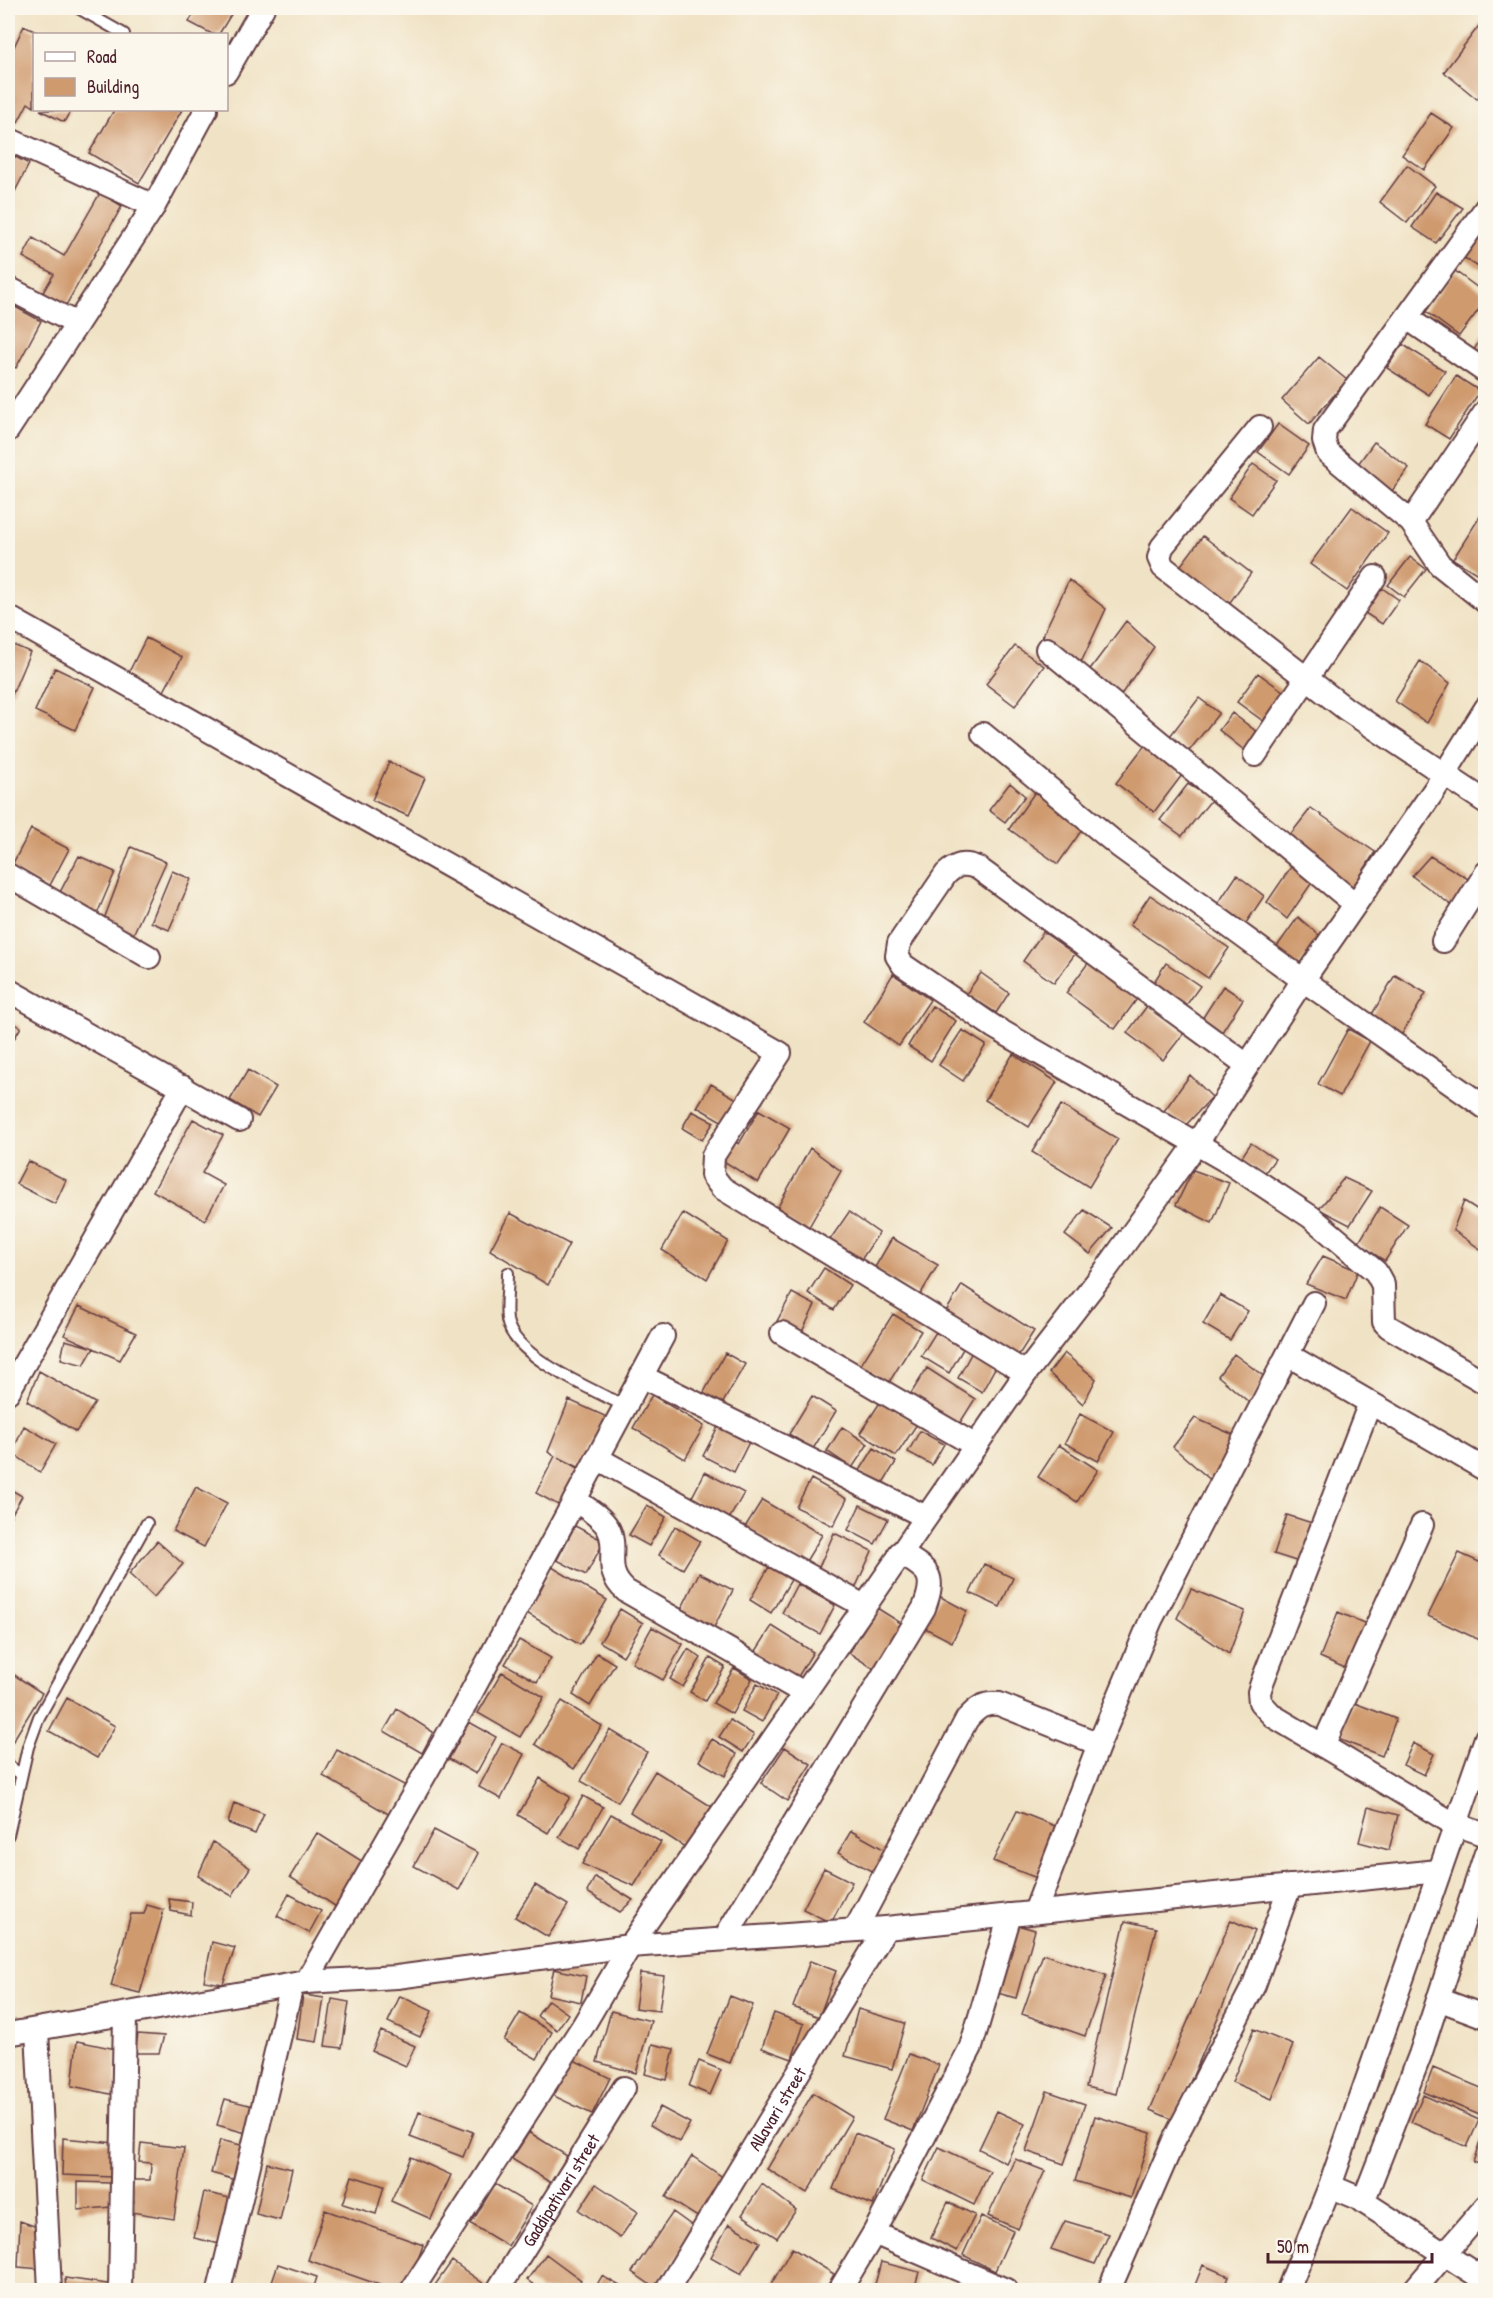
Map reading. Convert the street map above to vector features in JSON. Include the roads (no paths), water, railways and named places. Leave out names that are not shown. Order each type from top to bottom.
[{"type":"street","points":[[228,69],[263,8]]},
{"type":"street","points":[[11,418],[77,324],[154,206],[205,111]]},
{"type":"street","points":[[8,139],[154,206]]},
{"type":"street","points":[[1485,208],[1325,430],[1324,441],[1328,453],[1411,522],[1440,565],[1485,602]]},
{"type":"street","points":[[8,288],[77,324]]},
{"type":"street","points":[[1407,318],[1485,372]]},
{"type":"street","points":[[1411,522],[1485,411]]},
{"type":"street","points":[[1260,427],[1162,548],[1159,558],[1163,567],[1346,709],[1485,802]]},
{"type":"street","points":[[1255,755],[1375,577]]},
{"type":"street","points":[[8,617],[780,1053],[712,1156],[712,1175],[722,1188],[1026,1373]]},
{"type":"street","points":[[1047,649],[1355,904]]},
{"type":"street","points":[[412,2290],[583,2026],[630,1946],[1026,1373],[1106,1271],[1197,1143],[1303,980],[1444,775],[1485,708]]},
{"type":"street","points":[[983,734],[1119,846],[1303,980],[1485,1108]]},
{"type":"street","points":[[1247,1065],[978,868],[966,863],[956,866],[945,874],[899,943],[897,956],[903,965],[977,1017],[1197,1143],[1311,1217],[1376,1272],[1383,1285],[1384,1322],[1389,1327],[1485,1383]]},
{"type":"street","points":[[1443,941],[1485,873]]},
{"type":"street","points":[[8,875],[149,957]]},
{"type":"street","points":[[8,990],[239,1120]]},
{"type":"street","points":[[8,1392],[183,1087]]},
{"type":"street","points":[[1035,1912],[1099,1744],[1161,1598],[1211,1506],[1314,1304]]},
{"type":"street","points":[[782,1333],[976,1446]]},
{"type":"street","points":[[219,2290],[299,1983],[463,1708],[663,1336]]},
{"type":"street","points":[[1288,1355],[1485,1470]]},
{"type":"street","points":[[641,1376],[926,1517]]},
{"type":"street","points":[[1370,1403],[1259,1692],[1260,1702],[1265,1710],[1323,1746],[1475,1835]]},
{"type":"street","points":[[597,1458],[864,1606]]},
{"type":"street","points":[[575,1500],[598,1517],[608,1528],[616,1582],[626,1591],[804,1693]]},
{"type":"street","points":[[1323,1746],[1422,1525]]},
{"type":"street","points":[[724,1939],[924,1608],[932,1581],[929,1573],[900,1553]]},
{"type":"street","points":[[855,1930],[967,1719],[975,1710],[990,1703],[999,1704],[1099,1744]]},
{"type":"street","points":[[1288,2290],[1347,2194],[1420,2055],[1438,1999],[1475,1835],[1485,1738]]},
{"type":"street","points":[[1347,2194],[1438,1870],[1475,1835]]},
{"type":"street","points":[[8,2034],[299,1983],[398,1977],[630,1946],[886,1928],[1438,1870]]},
{"type":"street","points":[[1109,2290],[1174,2140],[1254,1985],[1290,1886]]},
{"type":"street","points":[[840,2290],[874,2234],[971,2047],[1010,1915]]},
{"type":"street","name":"Allavari street","points":[[667,2290],[886,1928]]},
{"type":"street","points":[[1438,1999],[1485,2017]]},
{"type":"street","points":[[120,2290],[125,2014]]},
{"type":"street","points":[[37,2030],[50,2290]]},
{"type":"street","name":"Gaddipativari street","points":[[498,2290],[624,2088]]},
{"type":"street","points":[[1347,2194],[1485,2281]]},
{"type":"street","points":[[1414,2290],[1485,2206]]},
{"type":"street","points":[[874,2234],[1006,2290]]},
{"type":"lane","points":[[78,8],[122,33]]},
{"type":"lane","points":[[508,1273],[507,1321],[531,1355],[625,1406]]},
{"type":"lane","points":[[8,1835],[28,1747],[39,1717],[147,1523]]},
{"type":"lane","points":[[8,1766],[21,1774]]}]
